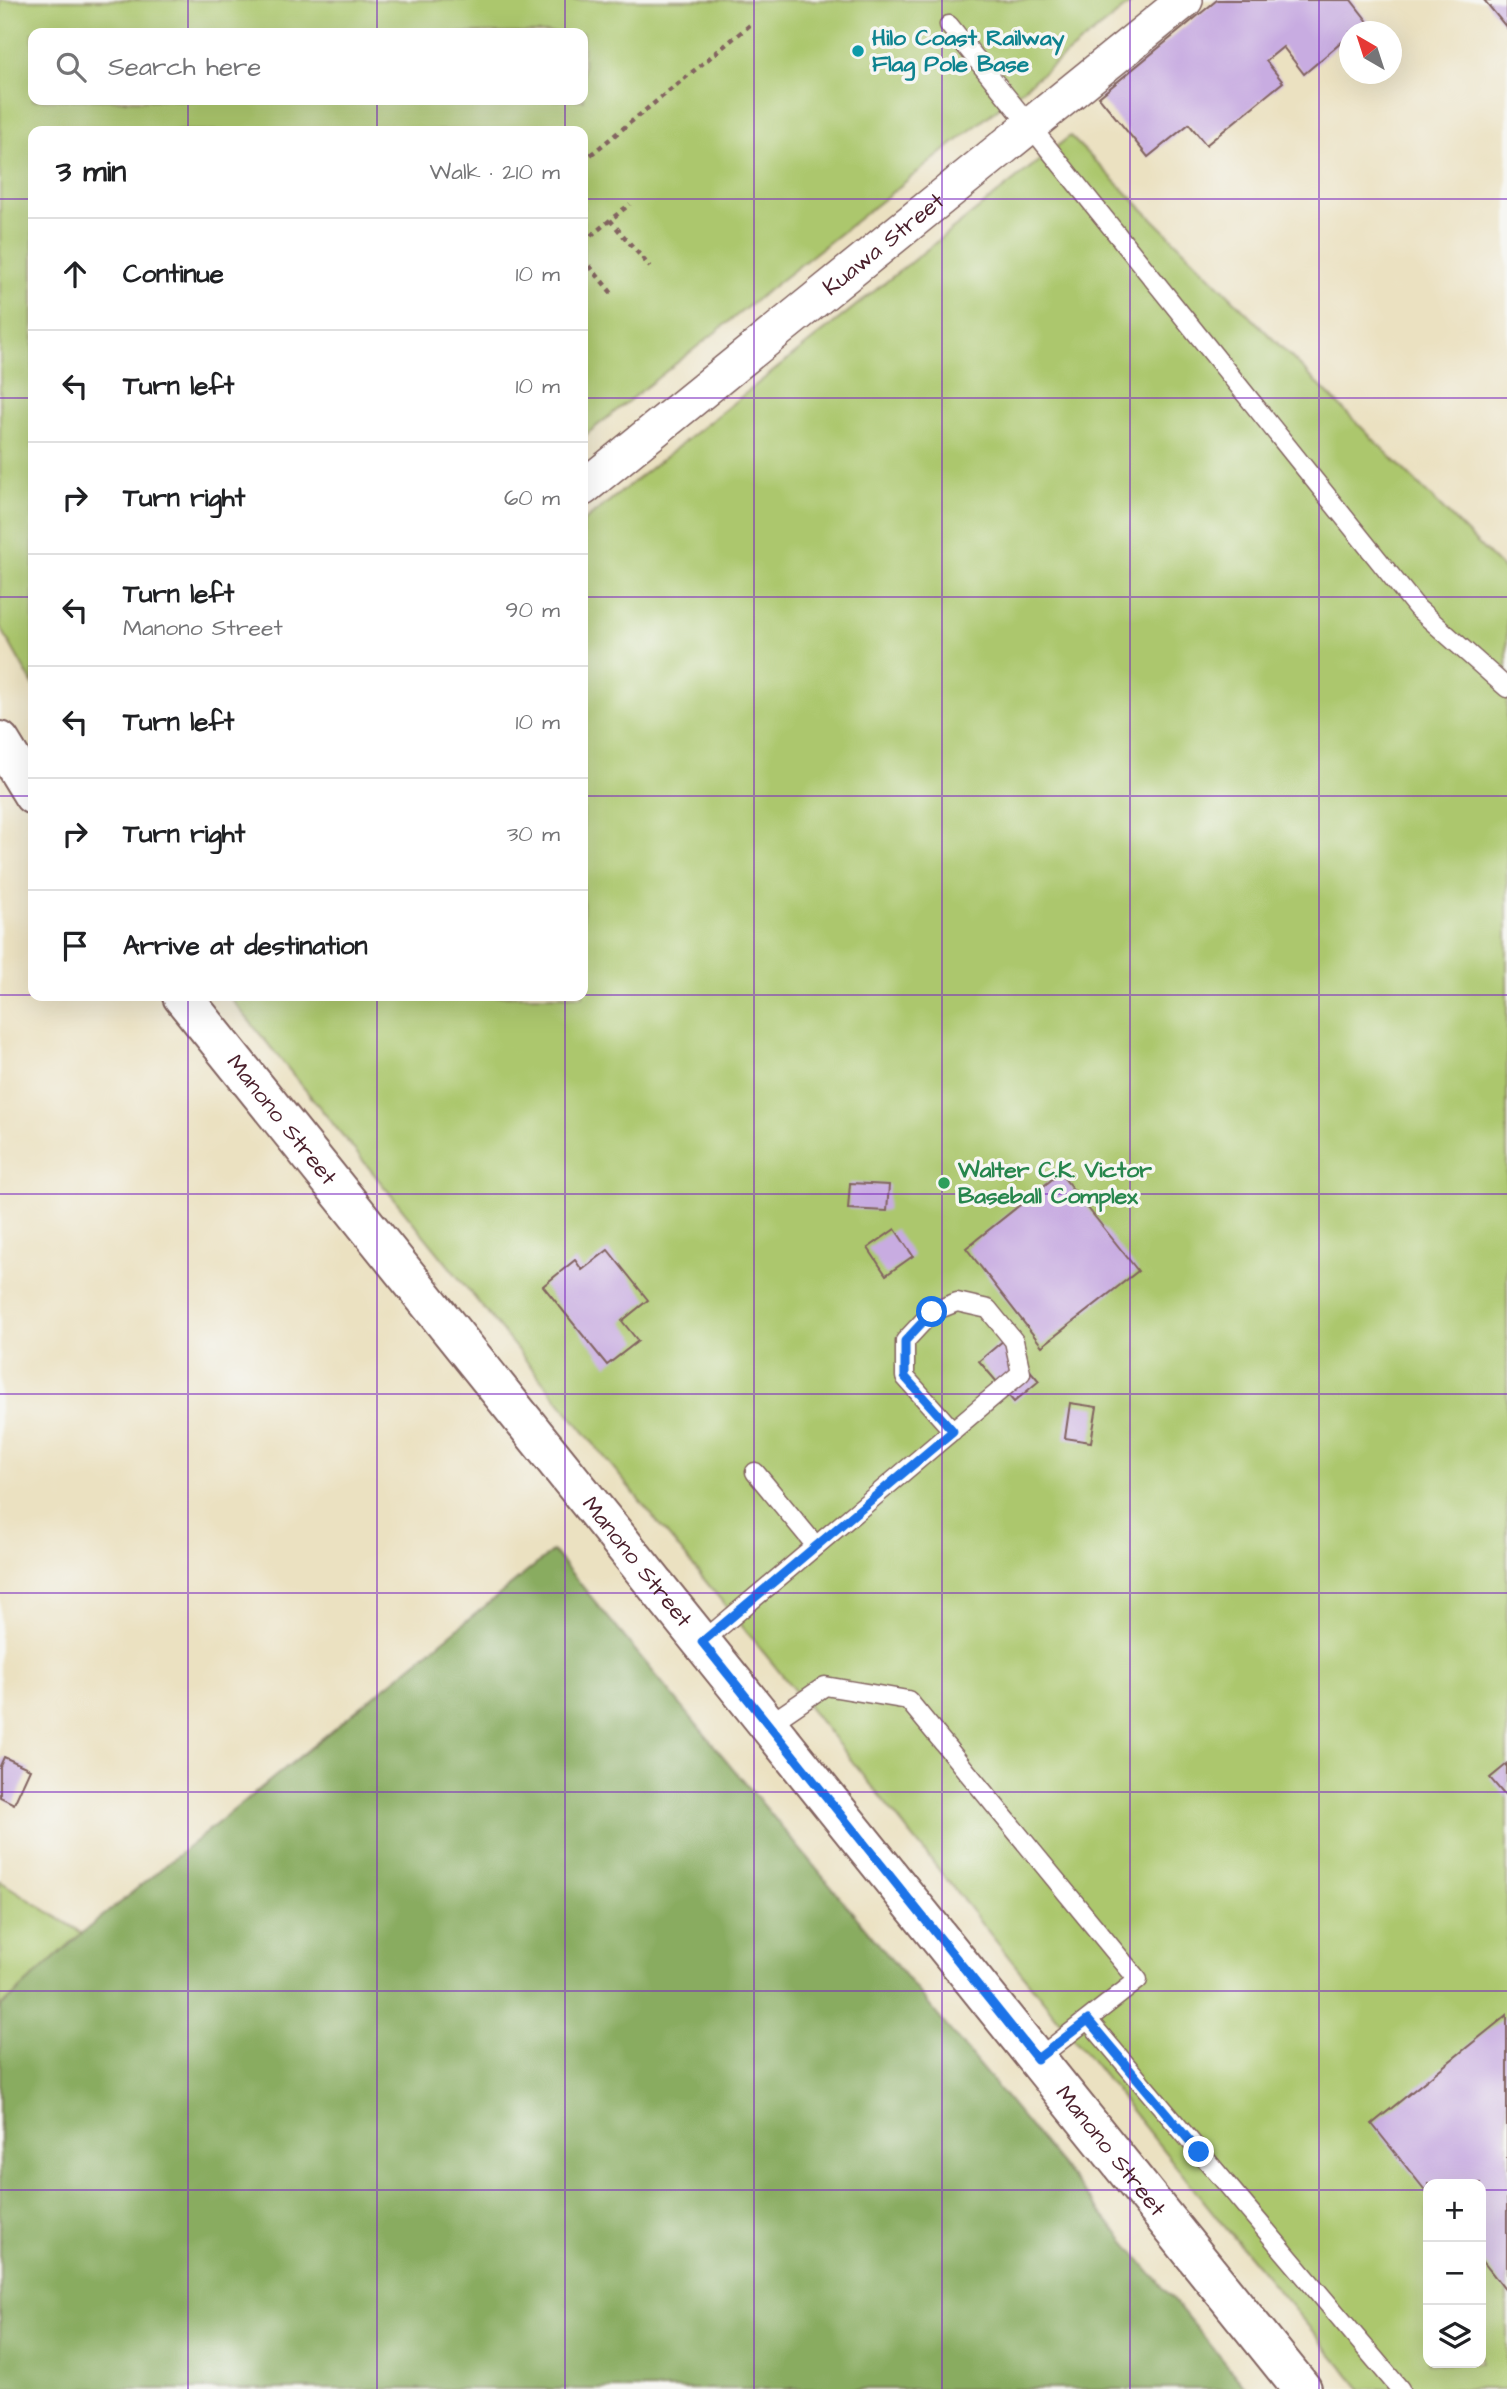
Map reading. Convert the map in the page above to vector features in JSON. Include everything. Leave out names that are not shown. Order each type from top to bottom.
[{"type":"street","name":"Kuawa Street","points":[[588,484],[1185,0]]},
{"type":"street","points":[[0,741],[28,787]]},
{"type":"street","name":"Manono Street","points":[[186,1001],[1302,2389]]},
{"type":"lane","points":[[949,25],[1417,608],[1507,688]]},
{"type":"lane","points":[[702,1642],[953,1431],[1021,1373],[1014,1341],[988,1309],[957,1302],[932,1312],[905,1341],[905,1377],[953,1431]]},
{"type":"lane","points":[[755,1472],[816,1546]]},
{"type":"lane","points":[[768,1725],[825,1686],[908,1700],[1139,1980],[1037,2059]]},
{"type":"lane","points":[[1088,2020],[1400,2389]]},
{"type":"path","points":[[588,157],[750,25]]},
{"type":"path","points":[[588,238],[630,204]]},
{"type":"path","points":[[610,220],[650,267]]},
{"type":"path","points":[[588,264],[614,296]]},
{"type":"green space","points":[[0,0],[1135,0],[588,433],[588,126],[28,126],[28,676],[0,626]]},
{"type":"green space","name":"Walter C.K. Victor Baseball Complex","points":[[1070,136],[1507,573],[1507,2389],[1361,2389],[1220,2221],[843,1750],[233,1001],[588,1001],[588,518]]},
{"type":"green space","points":[[553,1551],[1247,2389],[0,2389],[0,2008],[82,1933]]},
{"type":"green space","points":[[0,1881],[82,1933],[0,2008]]},
{"type":"building","points":[[1217,0],[1351,0],[1367,21],[1339,21],[1339,45],[1304,74],[1283,47],[1266,61],[1283,82],[1206,145],[1189,124],[1148,157],[1099,97]]},
{"type":"building","points":[[1484,0],[1507,0],[1507,28]]},
{"type":"building","points":[[1060,1173],[1138,1271],[1042,1346],[966,1248]]},
{"type":"building","points":[[850,1183],[889,1185],[887,1211],[848,1209]]},
{"type":"building","points":[[895,1229],[913,1256],[886,1275],[868,1248]]},
{"type":"building","points":[[608,1250],[648,1300],[622,1321],[638,1341],[607,1365],[543,1286],[575,1260],[582,1270]]},
{"type":"building","points":[[1004,1340],[1039,1381],[1014,1402],[979,1361]]},
{"type":"building","points":[[1070,1403],[1097,1407],[1091,1442],[1065,1438]]},
{"type":"building","points":[[4,1757],[30,1769],[14,1804],[0,1797],[0,1766]]},
{"type":"building","points":[[1507,1764],[1507,1798],[1490,1778]]},
{"type":"building","points":[[1507,2015],[1507,2292],[1486,2265],[1486,2179],[1423,2179],[1423,2188],[1372,2124]]},
{"type":"place","name":"Hilo Coast Railway Flag Pole Base","points":[[858,51]]},
{"type":"place","name":"Walter C.K. Victor Baseball Complex","points":[[944,1183]]},
{"type":"route","points":[[932,1312],[905,1341],[905,1377],[953,1431],[702,1642],[1037,2059],[1088,2020],[1199,2152]]}]
